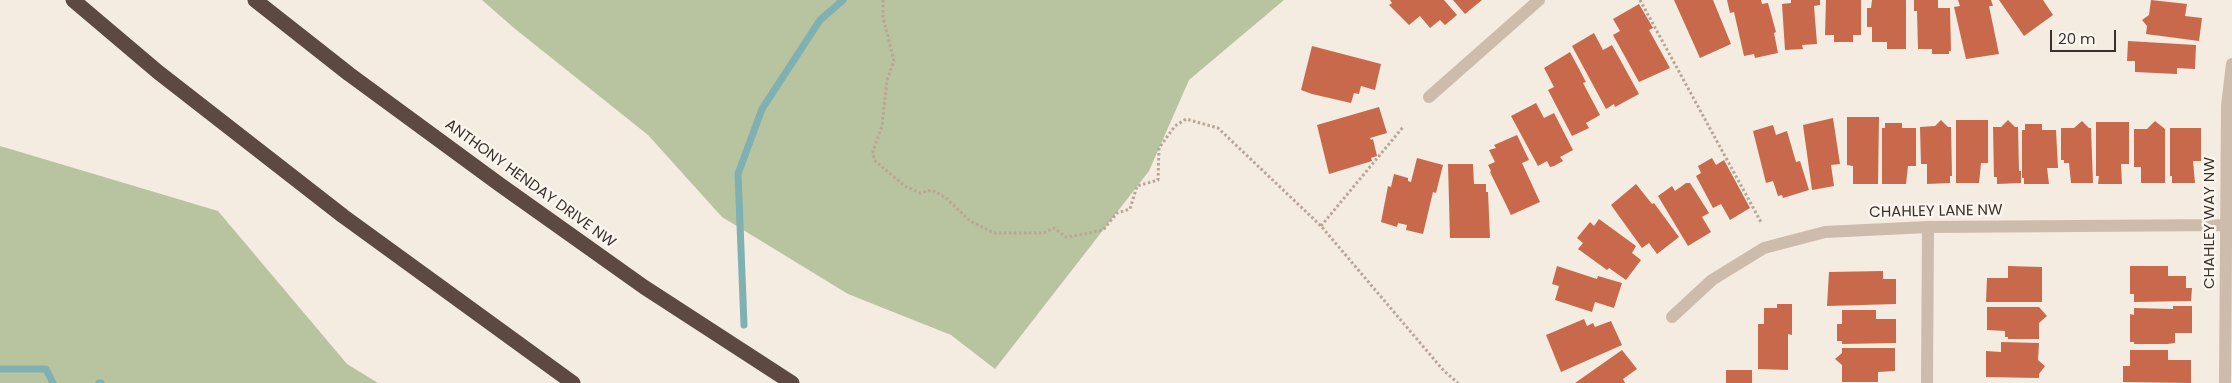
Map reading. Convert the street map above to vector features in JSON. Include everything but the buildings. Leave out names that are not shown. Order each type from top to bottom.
[{"type":"highway","points":[[73,0],[181,90],[343,216],[573,383]]},
{"type":"highway","name":"ANTHONY HENDAY DRIVE NW","points":[[256,0],[348,74],[499,184],[644,287],[792,383]]},
{"type":"street","points":[[1429,97],[1539,0]]},
{"type":"street","name":"CHAHLEY WAY NW","points":[[2225,383],[2227,106],[2232,64]]},
{"type":"street","name":"CHAHLEY LANE NW","points":[[1672,317],[1712,280],[1764,248],[1826,232],[1928,227],[2227,225]]},
{"type":"street","points":[[1927,383],[1928,227]]},
{"type":"path","points":[[883,0],[883,17],[894,61],[885,88],[882,126],[873,151],[874,160],[905,186],[920,193],[932,190],[938,193],[945,197],[970,221],[994,233],[1044,233],[1054,228],[1066,237],[1103,230],[1117,213],[1130,209],[1137,186],[1158,180],[1159,148],[1175,126],[1186,119],[1218,128],[1321,226],[1444,370],[1458,383]]},
{"type":"path","points":[[1640,0],[1762,224]]},
{"type":"path","points":[[1321,226],[1403,127]]},
{"type":"green space","points":[[482,0],[1284,0],[1189,80],[1149,171],[995,369],[951,335],[848,294],[722,217],[648,135],[514,28]]},
{"type":"green space","points":[[0,146],[218,211],[347,364],[378,383],[0,383]]},
{"type":"waterway","points":[[744,325],[738,174],[762,109],[820,20],[843,0]]},
{"type":"waterway","points":[[0,369],[46,369],[53,383]]}]
